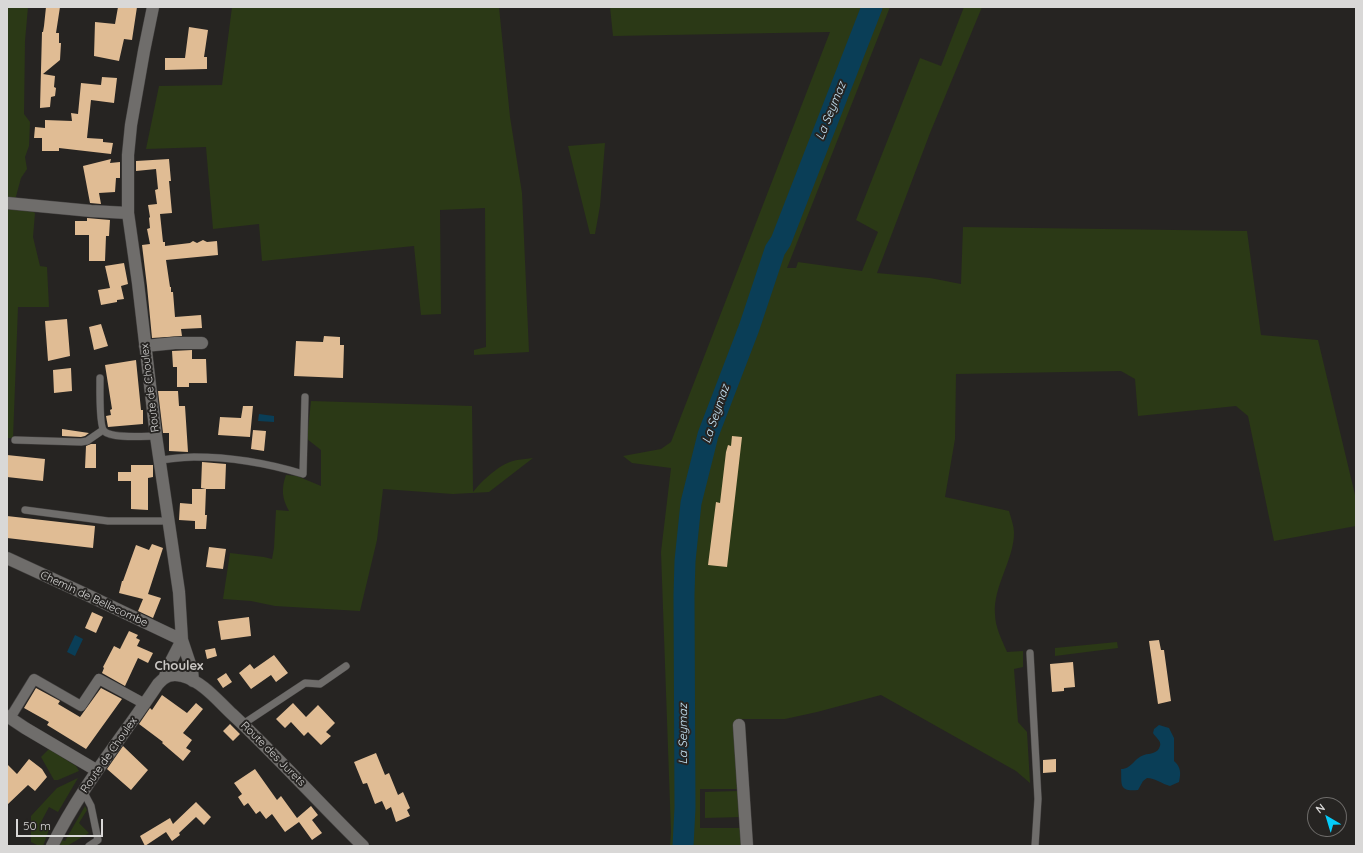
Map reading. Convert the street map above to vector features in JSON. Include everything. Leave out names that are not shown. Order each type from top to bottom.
[{"type":"street","name":"Route de Choulex","points":[[153,7],[131,125],[128,155],[128,213],[138,283],[156,436],[179,592],[182,640],[192,670],[193,681]]},
{"type":"street","points":[[7,203],[128,213]]},
{"type":"street","points":[[145,346],[202,342]]},
{"type":"street","name":"Chemin de Bellecombe","points":[[7,558],[83,592],[182,640]]},
{"type":"street","name":"Route de Choulex","points":[[52,846],[96,770],[158,684],[170,676],[167,669],[182,640]]},
{"type":"street","name":"Route des Jurets","points":[[170,676],[184,676],[211,695],[298,778],[363,846]]},
{"type":"street","points":[[96,770],[9,717],[34,679],[81,706],[99,679],[144,704]]},
{"type":"street","points":[[739,725],[747,846]]},
{"type":"lane","points":[[100,378],[103,430]]},
{"type":"lane","points":[[160,460],[193,457],[232,459],[274,465],[303,474],[305,397]]},
{"type":"lane","points":[[103,430],[118,436],[156,436]]},
{"type":"lane","points":[[15,440],[81,442],[87,441],[103,430]]},
{"type":"lane","points":[[25,510],[108,521],[169,521]]},
{"type":"lane","points":[[1030,653],[1038,799],[1035,846]]},
{"type":"lane","points":[[243,724],[305,682],[320,684],[346,666]]},
{"type":"lane","points":[[83,791],[91,806],[98,840],[89,846]]},
{"type":"green space","points":[[7,7],[28,7],[25,41],[24,114],[30,122],[29,146],[25,157],[27,169],[21,178],[15,200],[7,199]]},
{"type":"green space","points":[[232,7],[499,7],[510,117],[522,193],[529,352],[474,355],[474,350],[486,347],[485,208],[440,210],[441,314],[421,315],[414,246],[262,261],[259,224],[213,229],[206,147],[146,149],[159,86],[222,85]]},
{"type":"green space","points":[[610,7],[890,7],[787,268],[796,268],[798,262],[862,271],[878,232],[856,220],[920,58],[941,66],[964,7],[982,7],[930,133],[877,273],[930,278],[961,284],[963,227],[1247,231],[1261,335],[1318,340],[1356,499],[1356,526],[1274,541],[1248,416],[1236,406],[1138,416],[1135,379],[1121,371],[956,374],[955,439],[945,497],[1009,511],[1014,530],[1013,543],[997,593],[995,619],[1007,652],[1023,651],[1023,667],[1014,669],[1018,722],[1027,732],[1030,783],[1016,771],[881,695],[785,719],[742,719],[747,789],[700,789],[700,828],[742,828],[744,846],[670,846],[671,832],[661,552],[671,468],[632,463],[623,456],[661,449],[671,442],[830,32],[613,36]]},
{"type":"green space","points":[[605,143],[600,206],[595,234],[590,234],[568,146]]},
{"type":"green space","points":[[7,209],[32,211],[35,213],[33,237],[40,266],[47,267],[49,307],[18,307],[13,438],[7,438]]},
{"type":"green space","points":[[311,401],[472,406],[473,492],[498,468],[517,460],[533,458],[489,492],[453,494],[383,489],[377,540],[360,611],[275,606],[251,601],[223,599],[230,553],[272,559],[276,510],[289,511],[283,494],[283,485],[286,475],[297,476],[321,486],[321,450],[307,439]]},
{"type":"green space","points":[[1117,642],[1118,648],[1055,656],[1055,648]]},
{"type":"green space","points":[[49,749],[76,766],[79,771],[58,780],[54,780],[41,757]]},
{"type":"green space","points":[[78,778],[58,812],[49,807],[41,822],[50,827],[43,846],[39,846],[31,842],[31,816],[57,788]]},
{"type":"green space","points":[[738,791],[740,817],[705,818],[705,792]]},
{"type":"green space","points":[[85,806],[87,810],[79,823],[89,833],[67,846],[59,846],[62,840],[65,841]]},
{"type":"water","points":[[259,414],[274,416],[274,422],[258,421]]},
{"type":"water","points":[[75,635],[83,639],[75,656],[67,652]]},
{"type":"water","points":[[1159,725],[1169,728],[1174,738],[1174,761],[1180,770],[1179,782],[1170,786],[1147,778],[1143,781],[1138,790],[1127,790],[1122,786],[1121,769],[1125,769],[1141,756],[1154,753],[1159,749],[1160,742],[1153,733],[1154,729]]},
{"type":"building","points":[[46,7],[60,7],[56,33],[59,33],[59,43],[61,43],[60,60],[43,74],[55,76],[54,87],[56,88],[55,96],[51,97],[50,107],[40,108],[42,32]]},
{"type":"building","points":[[118,7],[137,7],[132,40],[124,39],[119,61],[94,56],[95,22],[115,24]]},
{"type":"building","points":[[189,27],[208,30],[204,57],[207,57],[207,69],[165,70],[165,58],[185,58]]},
{"type":"building","points":[[102,77],[117,78],[114,103],[91,100],[87,138],[103,139],[103,142],[113,143],[111,154],[59,148],[59,151],[42,151],[42,138],[34,138],[35,127],[45,128],[45,120],[72,121],[71,113],[78,114],[81,83],[101,85]]},
{"type":"building","points":[[111,159],[110,163],[120,162],[120,178],[116,178],[115,192],[99,193],[101,204],[90,203],[83,166]]},
{"type":"building","points":[[169,159],[171,181],[169,181],[172,213],[160,214],[163,242],[165,242],[165,246],[190,243],[193,241],[197,243],[203,240],[207,242],[217,241],[218,255],[166,260],[171,292],[173,292],[175,317],[201,315],[202,328],[181,329],[182,336],[152,338],[142,245],[150,244],[147,229],[150,228],[148,205],[157,204],[155,190],[158,189],[156,169],[136,171],[136,161]]},
{"type":"building","points":[[87,218],[110,220],[109,236],[106,236],[105,261],[89,261],[89,235],[75,235],[75,221],[87,221]]},
{"type":"building","points":[[124,263],[128,284],[121,286],[124,299],[101,305],[98,290],[110,288],[105,266]]},
{"type":"building","points":[[67,319],[70,356],[48,361],[45,321]]},
{"type":"building","points":[[101,324],[108,346],[94,350],[89,327]]},
{"type":"building","points":[[324,336],[340,337],[340,345],[344,345],[343,378],[294,376],[296,341],[323,342]]},
{"type":"building","points":[[192,350],[192,359],[206,359],[207,383],[189,383],[189,387],[177,387],[177,367],[173,367],[172,351]]},
{"type":"building","points":[[136,360],[141,410],[143,410],[143,424],[108,427],[106,416],[111,415],[110,410],[112,409],[105,365]]},
{"type":"building","points":[[71,368],[72,391],[54,393],[53,370]]},
{"type":"building","points":[[158,391],[178,391],[179,406],[185,406],[188,452],[169,451],[169,433],[163,433]]},
{"type":"building","points":[[243,406],[253,406],[250,437],[218,435],[220,417],[241,418]]},
{"type":"building","points":[[62,429],[89,433],[81,437],[62,436]]},
{"type":"building","points":[[253,430],[266,431],[264,451],[251,449]]},
{"type":"building","points":[[732,436],[742,437],[727,567],[708,565],[716,502],[720,503],[726,452],[728,445],[731,446]]},
{"type":"building","points":[[96,444],[96,468],[85,468],[86,446]]},
{"type":"building","points":[[7,455],[45,459],[43,481],[7,477]]},
{"type":"building","points":[[202,462],[226,464],[225,489],[201,488]]},
{"type":"building","points":[[131,465],[153,465],[153,477],[148,478],[148,510],[131,509],[131,481],[118,481],[118,472],[131,472]]},
{"type":"building","points":[[192,489],[206,489],[206,529],[195,529],[195,521],[179,520],[180,503],[192,504]]},
{"type":"building","points":[[7,516],[95,526],[93,548],[7,538]]},
{"type":"building","points":[[152,544],[163,548],[148,594],[161,598],[153,618],[138,611],[143,599],[119,593],[136,545],[149,550]]},
{"type":"building","points":[[209,547],[226,549],[223,569],[206,567]]},
{"type":"building","points":[[92,612],[103,617],[96,633],[85,628]]},
{"type":"building","points":[[249,617],[251,636],[221,640],[218,621]]},
{"type":"building","points":[[129,631],[138,635],[136,638],[140,640],[137,646],[153,653],[148,663],[138,658],[125,686],[102,673],[103,667],[114,646],[120,649]]},
{"type":"building","points":[[1159,640],[1161,650],[1164,650],[1171,701],[1158,704],[1149,641]]},
{"type":"building","points":[[215,648],[217,656],[207,659],[205,650]]},
{"type":"building","points":[[274,655],[288,673],[276,682],[271,675],[251,689],[239,673],[250,664],[254,669]]},
{"type":"building","points":[[1073,662],[1075,687],[1064,688],[1064,691],[1052,692],[1050,664]]},
{"type":"building","points":[[226,673],[232,682],[223,688],[217,679]]},
{"type":"building","points":[[36,688],[60,701],[58,704],[80,717],[101,688],[122,699],[86,749],[47,725],[49,722],[24,708]]},
{"type":"building","points":[[162,695],[187,713],[196,703],[203,709],[183,733],[192,740],[186,748],[191,751],[183,761],[162,743],[163,742],[139,724],[150,708],[152,710]]},
{"type":"building","points":[[293,703],[306,717],[318,705],[335,723],[326,732],[331,736],[321,745],[308,732],[304,736],[291,722],[285,728],[276,719]]},
{"type":"building","points":[[230,724],[240,734],[233,741],[223,731]]},
{"type":"building","points":[[123,746],[148,770],[131,790],[107,769]]},
{"type":"building","points":[[376,753],[385,775],[389,773],[398,795],[403,792],[410,808],[407,810],[410,816],[396,822],[391,807],[386,810],[382,801],[375,804],[367,783],[363,784],[354,762]]},
{"type":"building","points":[[29,759],[42,769],[47,777],[35,791],[28,785],[7,805],[7,764],[17,774]]},
{"type":"building","points":[[1056,759],[1056,772],[1043,773],[1043,760]]},
{"type":"building","points":[[255,769],[277,800],[281,796],[297,818],[311,806],[318,815],[312,820],[322,833],[312,840],[299,822],[285,832],[272,814],[266,819],[260,811],[256,814],[248,803],[244,806],[238,797],[242,794],[234,783]]},
{"type":"building","points":[[196,802],[211,817],[204,825],[196,817],[179,833],[180,835],[172,841],[166,832],[145,846],[140,836],[170,818],[173,824]]},
{"type":"waterway","name":"La Seymaz","points":[[683,846],[685,808],[684,595],[685,561],[691,503],[708,435],[749,328],[775,250],[781,241],[872,7]]},
{"type":"district","name":"Choulex","points":[[179,666]]}]
